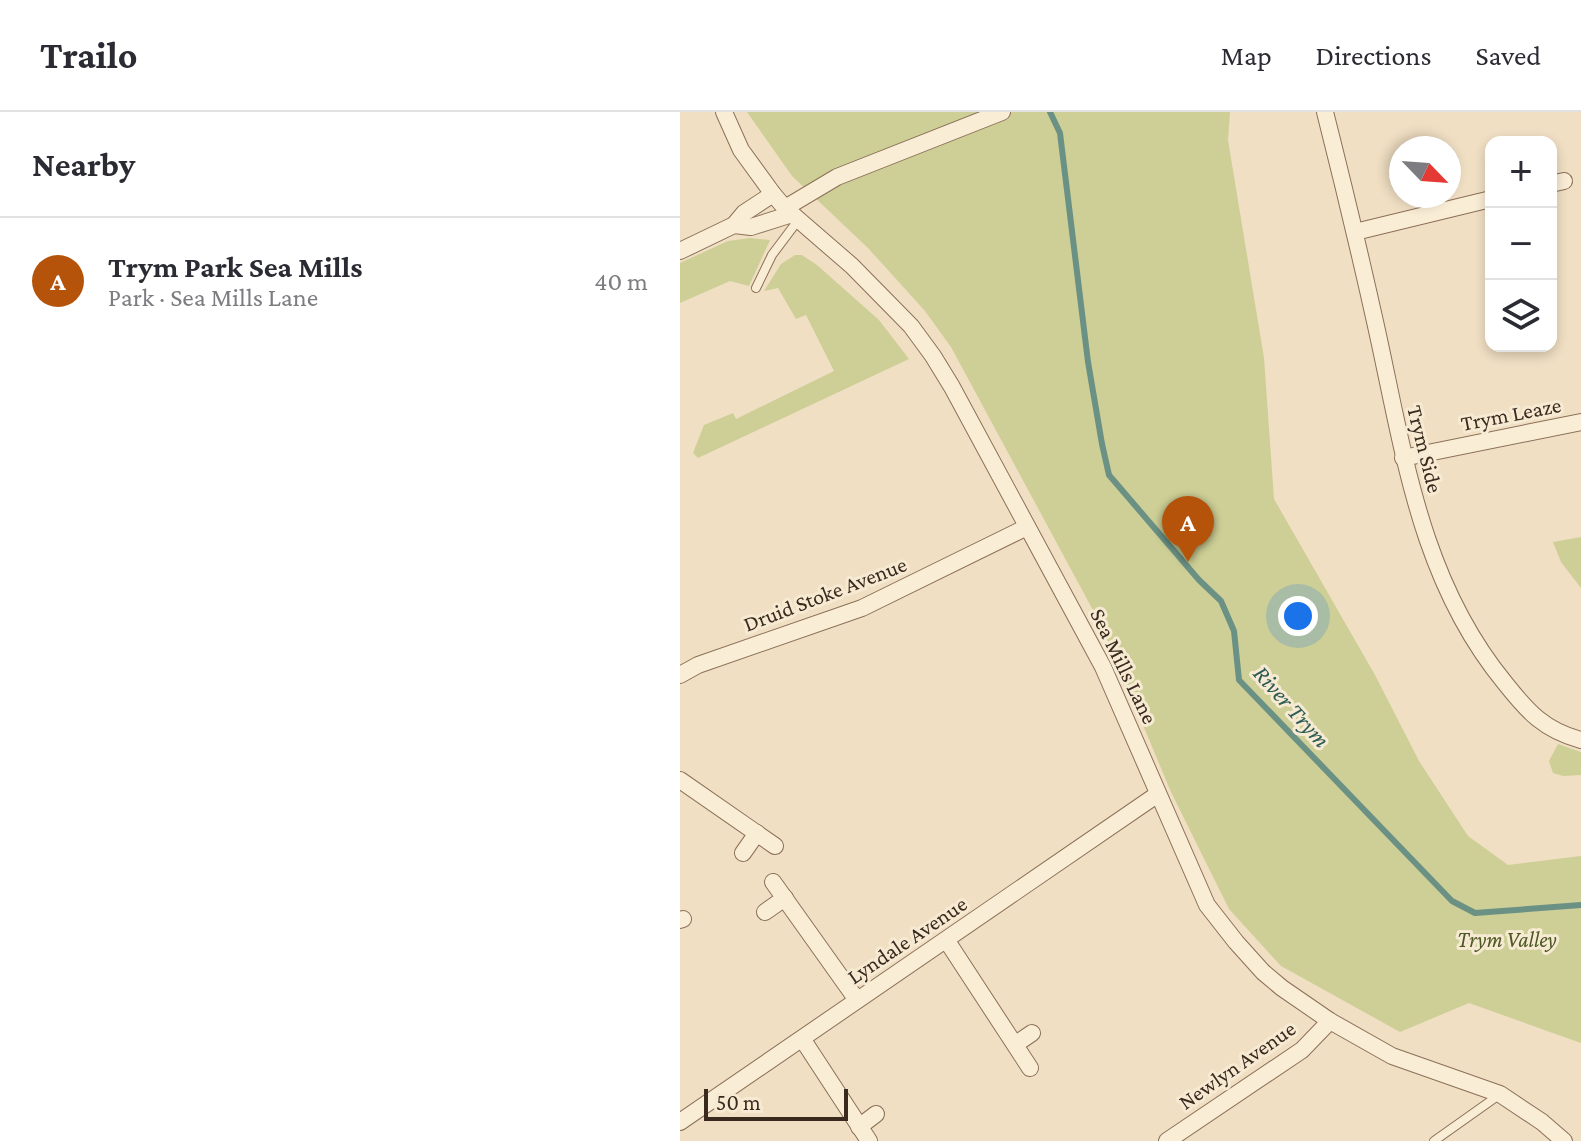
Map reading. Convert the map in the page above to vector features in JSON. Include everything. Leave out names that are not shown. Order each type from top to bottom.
[{"type":"street","name":"Sea Mills Lane","points":[[724,112],[741,150],[773,194],[852,266],[911,326],[952,387],[1103,667],[1207,905],[1263,972],[1330,1021],[1392,1056],[1500,1094],[1564,1141]]},
{"type":"street","points":[[734,225],[751,227],[792,214],[837,177],[1002,112]]},
{"type":"street","name":"Trym Side","points":[[1325,112],[1355,232],[1403,458],[1427,542],[1445,588],[1488,663],[1534,718],[1556,731],[1581,740]]},
{"type":"street","points":[[680,251],[734,225],[744,213],[773,194]]},
{"type":"street","points":[[1355,232],[1485,200]]},
{"type":"street","name":"Trym Leaze","points":[[1403,458],[1581,422]]},
{"type":"street","name":"Druid Stoke Avenue","points":[[680,675],[698,665],[862,608],[1027,527]]},
{"type":"street","points":[[680,780],[775,846]]},
{"type":"street","name":"Lyndale Avenue","points":[[680,1122],[1158,794]]},
{"type":"street","points":[[743,853],[757,833]]},
{"type":"street","points":[[773,882],[857,1000]]},
{"type":"street","points":[[765,912],[785,898]]},
{"type":"street","points":[[947,941],[1030,1068]]},
{"type":"street","name":"Newlyn Avenue","points":[[1167,1141],[1302,1050],[1330,1021]]},
{"type":"street","points":[[1016,1044],[1032,1033]]},
{"type":"street","points":[[803,1040],[864,1134],[876,1114]]},
{"type":"lane","points":[[756,288],[792,214]]},
{"type":"lane","points":[[1434,1141],[1500,1094]]},
{"type":"green space","name":"Trym Valley","points":[[747,112],[1230,112],[1228,140],[1264,358],[1274,499],[1375,675],[1419,761],[1468,836],[1508,865],[1581,856],[1581,1043],[1469,1003],[1400,1032],[1281,966],[1229,909],[1171,792],[1101,625],[951,347],[925,311],[868,248],[792,176]]},
{"type":"green space","points":[[750,238],[770,240],[749,286],[730,281],[680,303],[680,263],[728,241]]},
{"type":"green space","points":[[795,255],[802,255],[817,265],[879,320],[909,359],[698,458],[693,453],[704,425],[733,413],[736,419],[834,371],[806,315],[796,319],[778,288],[764,291],[781,264]]},
{"type":"green space","points":[[1581,537],[1581,588],[1561,562],[1553,542]]},
{"type":"green space","points":[[1558,744],[1581,752],[1581,775],[1553,773],[1549,761]]},
{"type":"waterway","name":"River Trym","points":[[1050,112],[1060,133],[1088,362],[1109,475],[1199,580],[1221,601],[1234,631],[1239,680],[1452,901],[1475,913],[1581,905]]},
{"type":"place","name":"Trym Park Sea Mills","points":[[1188,562]]}]
